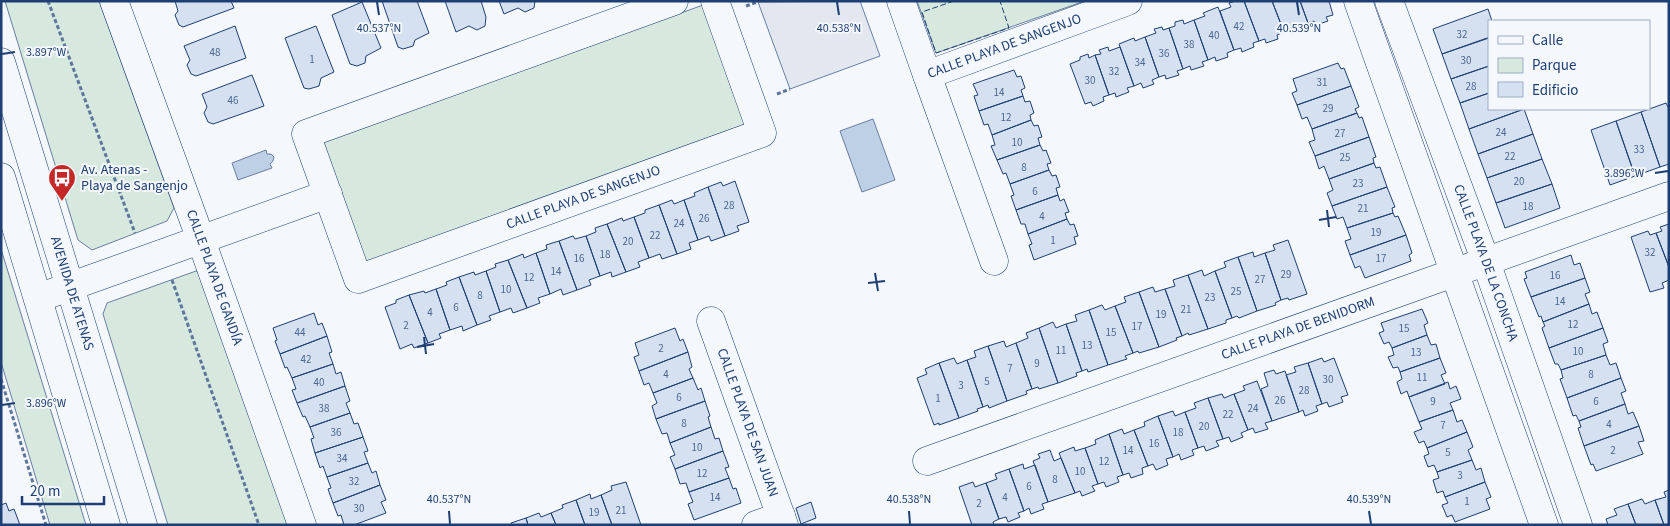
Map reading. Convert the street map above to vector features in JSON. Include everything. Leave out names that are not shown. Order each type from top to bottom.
[{"type":"street","name":"CALLE PLAYA DE GANDÍA","points":[[114,1],[302,525]]},
{"type":"street","name":"CALLE PLAYA DE SANGENJO","points":[[674,1],[306,134],[358,279],[762,133],[715,1]]},
{"type":"street","name":"CALLE PLAYA DE SANGENJO","points":[[901,1],[927,75],[1128,1]]},
{"type":"street","points":[[1358,1],[1453,274],[1544,525]]},
{"type":"street","name":"CALLE PLAYA DE LA CONCHA","points":[[1389,1],[1486,262],[1578,525]]},
{"type":"street","name":"AVENIDA DE ATENAS","points":[[1,62],[143,525]]},
{"type":"street","points":[[927,75],[994,261]]},
{"type":"street","points":[[1,177],[106,525]]},
{"type":"street","points":[[38,298],[328,194]]},
{"type":"street","name":"CALLE PLAYA DE BENIDORM","points":[[926,461],[1669,196]]},
{"type":"street","name":"CALLE PLAYA DE SAN JUAN","points":[[711,321],[773,522]]},
{"type":"path","points":[[48,1],[135,233]]},
{"type":"path","points":[[172,280],[259,525]]},
{"type":"path","points":[[1,379],[46,525]]},
{"type":"green space","points":[[5,1],[99,1],[174,208],[167,221],[92,250],[78,240]]},
{"type":"green space","points":[[917,1],[1085,1],[936,53]]},
{"type":"green space","points":[[703,5],[746,124],[365,262],[322,143]]},
{"type":"green space","points":[[1,249],[86,525],[50,525],[1,362]]},
{"type":"green space","points":[[196,271],[201,273],[291,525],[168,525],[103,314],[107,303]]},
{"type":"shaded area","points":[[860,1],[880,56],[790,89],[758,2]]},
{"type":"water","points":[[873,119],[895,180],[862,192],[840,131]]},
{"type":"water","points":[[266,150],[267,154],[271,154],[274,157],[270,164],[272,168],[238,180],[232,163]]},
{"type":"building","points":[[175,1],[231,1],[234,8],[183,27],[179,25],[175,15],[178,11]]},
{"type":"building","points":[[382,1],[417,1],[429,33],[415,40],[413,46],[403,49],[398,47]]},
{"type":"building","points":[[445,1],[481,1],[486,17],[485,26],[477,30],[469,26],[456,32]]},
{"type":"building","points":[[499,1],[535,1],[534,8],[525,12],[518,8],[504,14]]},
{"type":"building","points":[[1244,1],[1259,41],[1253,43],[1254,47],[1242,52],[1241,48],[1234,50],[1220,11],[1231,7],[1229,3]]},
{"type":"building","points":[[1244,1],[1272,1],[1284,32],[1277,35],[1278,39],[1266,43],[1265,39],[1259,41]]},
{"type":"building","points":[[1272,1],[1300,1],[1308,23],[1301,26],[1303,29],[1292,33],[1290,30],[1284,32]]},
{"type":"building","points":[[1300,1],[1329,1],[1333,15],[1326,17],[1328,21],[1316,25],[1314,21],[1308,23]]},
{"type":"building","points":[[362,2],[381,48],[366,56],[365,63],[357,66],[350,64],[332,15]]},
{"type":"building","points":[[1218,7],[1234,50],[1227,53],[1228,57],[1216,61],[1215,57],[1208,60],[1194,20],[1205,16],[1203,13]]},
{"type":"building","points":[[1488,9],[1492,20],[1488,20],[1488,38],[1442,54],[1433,29]]},
{"type":"building","points":[[1183,20],[1184,24],[1194,20],[1208,60],[1202,62],[1204,66],[1191,70],[1190,66],[1183,69],[1169,28],[1175,26],[1175,22]]},
{"type":"building","points":[[235,26],[246,58],[196,76],[191,74],[187,65],[190,60],[184,46]]},
{"type":"building","points":[[316,26],[334,72],[321,78],[319,86],[309,89],[304,88],[285,38]]},
{"type":"building","points":[[1162,27],[1163,30],[1169,28],[1183,69],[1177,71],[1179,75],[1166,79],[1165,75],[1159,77],[1145,37],[1156,33],[1154,29]]},
{"type":"building","points":[[1145,37],[1159,77],[1152,80],[1154,84],[1143,88],[1141,83],[1134,86],[1119,44],[1134,38],[1135,41]]},
{"type":"building","points":[[1488,38],[1488,66],[1451,79],[1442,54]]},
{"type":"building","points":[[1108,47],[1109,51],[1120,47],[1134,86],[1127,88],[1129,92],[1116,97],[1115,93],[1109,95],[1095,55],[1101,54],[1099,50]]},
{"type":"building","points":[[1088,54],[1089,58],[1095,55],[1109,95],[1103,97],[1104,101],[1093,106],[1091,102],[1085,104],[1070,64]]},
{"type":"building","points":[[1338,63],[1341,69],[1344,68],[1351,86],[1297,105],[1292,93],[1297,91],[1293,79]]},
{"type":"building","points":[[1488,66],[1488,93],[1460,103],[1451,79]]},
{"type":"building","points":[[1014,70],[1017,77],[1021,76],[1025,88],[1021,90],[1023,96],[979,111],[974,96],[978,95],[973,84]]},
{"type":"building","points":[[252,75],[264,106],[213,124],[208,122],[204,113],[207,107],[202,94]]},
{"type":"building","points":[[1351,86],[1359,107],[1355,109],[1357,113],[1312,129],[1307,117],[1302,119],[1297,105]]},
{"type":"building","points":[[1488,93],[1488,110],[1521,110],[1469,129],[1460,103]]},
{"type":"building","points":[[1023,96],[1025,102],[1030,101],[1034,113],[1030,115],[1031,120],[992,135],[988,124],[984,125],[979,111]]},
{"type":"building","points":[[1666,103],[1669,109],[1669,164],[1660,167],[1641,112]]},
{"type":"building","points":[[1524,110],[1533,134],[1478,154],[1469,129]]},
{"type":"building","points":[[1641,112],[1660,167],[1635,176],[1616,121]]},
{"type":"building","points":[[1357,113],[1359,118],[1362,117],[1369,137],[1315,156],[1309,142],[1315,140],[1312,129]]},
{"type":"building","points":[[1031,120],[1034,126],[1038,125],[1042,137],[1038,138],[1040,145],[997,160],[991,146],[995,145],[992,135]]},
{"type":"building","points":[[1616,121],[1635,176],[1610,185],[1591,130]]},
{"type":"building","points":[[1533,134],[1542,159],[1487,178],[1478,154]]},
{"type":"building","points":[[1369,137],[1376,157],[1373,158],[1374,163],[1329,179],[1324,166],[1319,169],[1315,156]]},
{"type":"building","points":[[1040,145],[1043,151],[1046,150],[1051,163],[1047,164],[1049,170],[1010,184],[1006,173],[1003,174],[997,160]]},
{"type":"building","points":[[1542,159],[1552,184],[1496,203],[1487,178]]},
{"type":"building","points":[[1374,163],[1376,168],[1380,167],[1387,187],[1332,206],[1327,193],[1333,190],[1329,179]]},
{"type":"building","points":[[1049,170],[1052,176],[1056,175],[1060,187],[1056,188],[1058,195],[1016,210],[1011,196],[1014,195],[1010,184]]},
{"type":"building","points":[[735,181],[749,222],[737,226],[739,231],[725,236],[708,187],[721,182],[723,186]]},
{"type":"building","points":[[1552,184],[1560,208],[1505,228],[1496,203]]},
{"type":"building","points":[[708,187],[725,236],[711,241],[709,236],[698,240],[684,200],[695,196],[694,193]]},
{"type":"building","points":[[1387,187],[1395,207],[1392,208],[1393,213],[1347,228],[1343,217],[1337,219],[1332,206]]},
{"type":"building","points":[[1058,195],[1060,201],[1064,199],[1069,212],[1065,213],[1067,219],[1028,234],[1025,224],[1021,224],[1016,210]]},
{"type":"building","points":[[672,200],[674,204],[684,200],[698,240],[689,243],[691,249],[677,254],[659,205]]},
{"type":"building","points":[[659,205],[677,254],[662,259],[660,254],[649,258],[634,217],[645,213],[645,210]]},
{"type":"building","points":[[1393,213],[1395,217],[1398,216],[1406,235],[1350,255],[1345,241],[1351,239],[1347,228]]},
{"type":"building","points":[[634,217],[649,258],[638,262],[640,267],[626,272],[607,224],[622,218],[623,221]]},
{"type":"building","points":[[1067,219],[1070,225],[1074,224],[1078,236],[1074,237],[1076,244],[1034,260],[1029,245],[1032,244],[1028,234]]},
{"type":"building","points":[[607,224],[626,272],[612,277],[611,272],[600,276],[586,236],[596,232],[595,228]]},
{"type":"building","points":[[1669,224],[1669,267],[1656,233],[1662,231],[1660,227]]},
{"type":"building","points":[[1648,231],[1650,235],[1656,233],[1669,267],[1669,280],[1662,283],[1664,288],[1650,292],[1631,237]]},
{"type":"building","points":[[1406,235],[1412,253],[1409,255],[1411,261],[1365,278],[1360,266],[1355,268],[1350,255]]},
{"type":"building","points":[[573,236],[575,239],[586,236],[600,276],[589,280],[591,285],[577,290],[559,241]]},
{"type":"building","points":[[1288,240],[1307,294],[1289,300],[1288,298],[1281,300],[1265,253],[1275,250],[1273,245]]},
{"type":"building","points":[[559,241],[577,290],[563,295],[561,289],[550,294],[536,253],[547,249],[546,245]]},
{"type":"building","points":[[1253,252],[1254,257],[1265,253],[1281,300],[1275,303],[1276,305],[1257,311],[1238,257]]},
{"type":"building","points":[[536,253],[550,294],[538,298],[540,303],[527,308],[508,260],[523,254],[524,258]]},
{"type":"building","points":[[1571,255],[1574,265],[1580,263],[1585,278],[1531,297],[1524,279],[1527,278],[1525,272]]},
{"type":"building","points":[[1238,257],[1257,311],[1239,318],[1237,316],[1232,318],[1215,271],[1226,267],[1224,262]]},
{"type":"building","points":[[508,260],[527,308],[513,313],[511,308],[500,312],[486,271],[496,267],[495,264]]},
{"type":"building","points":[[1202,270],[1204,276],[1215,271],[1232,318],[1226,320],[1226,323],[1208,329],[1188,275]]},
{"type":"building","points":[[486,271],[500,312],[489,316],[491,320],[477,325],[459,277],[474,272],[475,275]]},
{"type":"building","points":[[1188,275],[1208,329],[1182,336],[1165,289],[1175,286],[1173,280]]},
{"type":"building","points":[[459,277],[477,325],[463,331],[462,326],[450,330],[436,289],[447,285],[446,282]]},
{"type":"building","points":[[1585,278],[1590,292],[1585,294],[1589,304],[1543,322],[1531,297]]},
{"type":"building","points":[[1153,287],[1155,292],[1165,289],[1182,336],[1159,347],[1139,292]]},
{"type":"building","points":[[436,289],[450,330],[439,334],[441,338],[428,343],[409,295],[424,291],[425,293]]},
{"type":"building","points":[[1139,292],[1159,347],[1133,353],[1115,306],[1126,302],[1124,297]]},
{"type":"building","points":[[409,295],[428,343],[414,348],[412,344],[400,349],[385,307]]},
{"type":"building","points":[[1589,304],[1592,314],[1597,312],[1603,328],[1549,348],[1542,328],[1545,326],[1543,322]]},
{"type":"building","points":[[1102,305],[1105,310],[1115,306],[1133,353],[1125,356],[1127,359],[1108,365],[1089,310]]},
{"type":"building","points":[[1422,309],[1428,323],[1424,325],[1427,335],[1392,348],[1389,342],[1384,344],[1379,333],[1384,331],[1381,323]]},
{"type":"building","points":[[1089,310],[1108,365],[1088,372],[1087,369],[1082,371],[1066,324],[1077,321],[1075,315]]},
{"type":"building","points":[[314,313],[318,325],[322,323],[327,336],[280,354],[273,328]]},
{"type":"building","points":[[1053,322],[1056,328],[1066,324],[1082,371],[1076,373],[1077,376],[1058,383],[1039,328]]},
{"type":"building","points":[[675,328],[680,341],[683,339],[688,352],[639,371],[634,357],[639,355],[635,343]]},
{"type":"building","points":[[1039,328],[1058,383],[1039,389],[1038,387],[1032,389],[1016,343],[1028,338],[1026,333]]},
{"type":"building","points":[[1603,328],[1608,342],[1603,344],[1606,355],[1561,370],[1558,364],[1555,364],[1549,348]]},
{"type":"building","points":[[1427,335],[1431,345],[1436,344],[1440,358],[1400,372],[1398,367],[1393,368],[1388,357],[1394,355],[1392,348]]},
{"type":"building","points":[[327,336],[332,352],[329,353],[333,364],[292,378],[287,367],[285,368],[280,354]]},
{"type":"building","points":[[1004,341],[1006,347],[1016,343],[1032,389],[1026,391],[1027,394],[1007,401],[988,346]]},
{"type":"building","points":[[988,346],[1007,401],[989,408],[988,405],[983,407],[967,360],[976,357],[974,351]]},
{"type":"building","points":[[688,352],[692,367],[689,369],[693,378],[653,393],[649,383],[644,385],[639,371]]},
{"type":"building","points":[[1606,355],[1610,365],[1616,363],[1621,378],[1567,398],[1560,379],[1563,378],[1561,370]]},
{"type":"building","points":[[954,358],[957,364],[967,360],[983,407],[977,409],[978,411],[959,418],[939,363]]},
{"type":"building","points":[[1322,358],[1324,362],[1334,358],[1348,395],[1341,397],[1343,402],[1329,407],[1327,402],[1322,404],[1308,363]]},
{"type":"building","points":[[1440,358],[1446,373],[1441,375],[1445,384],[1409,397],[1407,391],[1401,394],[1397,382],[1402,379],[1400,372]]},
{"type":"building","points":[[939,363],[959,418],[934,425],[917,378],[927,374],[925,369]]},
{"type":"building","points":[[1308,363],[1322,404],[1316,406],[1318,411],[1305,416],[1303,410],[1299,412],[1286,375],[1296,372],[1294,367]]},
{"type":"building","points":[[333,364],[336,374],[341,372],[345,386],[297,403],[292,390],[296,389],[292,378]]},
{"type":"building","points":[[1274,370],[1276,374],[1285,371],[1299,412],[1272,421],[1261,389],[1268,386],[1264,373]]},
{"type":"building","points":[[693,378],[698,390],[701,388],[705,401],[656,419],[652,406],[657,403],[653,393]]},
{"type":"building","points":[[1621,378],[1626,391],[1621,393],[1625,404],[1579,421],[1576,415],[1573,416],[1567,398]]},
{"type":"building","points":[[1257,381],[1272,421],[1265,423],[1268,429],[1255,433],[1253,428],[1248,430],[1234,394],[1245,390],[1243,386]]},
{"type":"building","points":[[1448,382],[1450,389],[1456,386],[1461,399],[1450,403],[1453,410],[1419,422],[1409,397]]},
{"type":"building","points":[[345,386],[350,401],[346,403],[350,413],[310,427],[297,403]]},
{"type":"building","points":[[1222,394],[1224,398],[1234,394],[1248,430],[1241,433],[1243,437],[1231,442],[1229,437],[1223,439],[1208,398]]},
{"type":"building","points":[[1208,398],[1223,439],[1216,441],[1219,446],[1206,451],[1204,446],[1198,448],[1185,412],[1196,408],[1194,403]]},
{"type":"building","points":[[705,401],[711,427],[670,443],[667,433],[662,434],[656,419]]},
{"type":"building","points":[[1625,404],[1628,414],[1633,412],[1639,426],[1584,446],[1578,428],[1581,427],[1579,421]]},
{"type":"building","points":[[1453,410],[1457,422],[1462,420],[1467,432],[1427,448],[1424,441],[1419,443],[1414,432],[1422,429],[1419,422]]},
{"type":"building","points":[[1173,411],[1175,416],[1185,412],[1198,448],[1192,450],[1194,455],[1181,460],[1179,454],[1173,457],[1158,416]]},
{"type":"building","points":[[350,413],[354,424],[358,423],[363,437],[315,453],[311,439],[314,438],[310,427]]},
{"type":"building","points":[[1158,416],[1173,457],[1166,459],[1168,465],[1156,470],[1153,464],[1148,466],[1134,430],[1145,426],[1144,422]]},
{"type":"building","points":[[1639,426],[1644,441],[1638,442],[1643,454],[1596,471],[1593,464],[1591,465],[1584,446]]},
{"type":"building","points":[[711,427],[715,439],[719,438],[723,451],[675,469],[670,457],[675,455],[670,443]]},
{"type":"building","points":[[1122,429],[1124,434],[1134,430],[1148,466],[1142,468],[1143,474],[1131,478],[1129,473],[1123,475],[1109,434]]},
{"type":"building","points":[[1467,432],[1473,447],[1468,450],[1472,460],[1437,472],[1434,465],[1428,467],[1424,456],[1429,454],[1427,448]]},
{"type":"building","points":[[1109,434],[1123,475],[1117,477],[1119,482],[1106,487],[1104,482],[1098,484],[1085,448],[1096,444],[1095,440]]},
{"type":"building","points":[[363,437],[368,451],[364,452],[368,463],[327,477],[323,466],[320,468],[315,453]]},
{"type":"building","points":[[1074,447],[1075,451],[1085,448],[1098,484],[1092,486],[1095,491],[1082,496],[1080,491],[1075,493],[1059,453]]},
{"type":"building","points":[[1050,450],[1054,461],[1061,458],[1075,493],[1048,502],[1033,461],[1040,458],[1038,454]]},
{"type":"building","points":[[723,451],[729,467],[725,468],[729,478],[689,492],[686,483],[680,484],[675,469]]},
{"type":"building","points":[[1472,460],[1476,470],[1481,468],[1485,482],[1445,497],[1443,491],[1437,493],[1433,480],[1439,478],[1437,472]]},
{"type":"building","points":[[368,463],[372,473],[376,471],[380,485],[333,503],[328,489],[331,488],[327,477]]},
{"type":"building","points":[[1023,464],[1024,469],[1035,465],[1048,502],[1042,504],[1044,509],[1031,514],[1029,508],[1024,511],[1009,469]]},
{"type":"building","points":[[1009,469],[1024,511],[1018,513],[1020,517],[1008,522],[1006,517],[999,519],[986,483],[997,479],[995,474]]},
{"type":"building","points":[[729,478],[733,489],[736,488],[741,503],[694,520],[688,504],[693,502],[689,492]]},
{"type":"building","points":[[626,482],[641,525],[612,525],[601,495],[612,490],[611,486]]},
{"type":"building","points":[[973,482],[975,487],[986,483],[999,519],[993,522],[994,525],[972,525],[959,487]]},
{"type":"building","points":[[1485,482],[1491,497],[1486,499],[1490,509],[1455,522],[1452,515],[1447,517],[1442,505],[1448,503],[1445,497]]},
{"type":"building","points":[[380,485],[386,500],[381,502],[386,513],[354,525],[344,525],[341,515],[338,516],[333,503]]},
{"type":"building","points":[[1669,490],[1669,525],[1664,525],[1655,500],[1666,497],[1664,492]]},
{"type":"building","points":[[590,494],[591,499],[601,495],[612,525],[585,525],[576,500]]},
{"type":"building","points":[[1642,499],[1645,504],[1655,500],[1664,525],[1636,525],[1628,504]]},
{"type":"building","points":[[576,500],[585,525],[556,525],[551,513],[563,508],[562,505]]},
{"type":"building","points":[[811,502],[816,518],[801,524],[796,508]]},
{"type":"building","points":[[6,503],[9,511],[14,509],[20,525],[1,525],[1,505]]},
{"type":"building","points":[[1628,504],[1636,525],[1608,525],[1606,519],[1617,515],[1614,509]]},
{"type":"building","points":[[539,513],[541,517],[551,513],[556,525],[528,525],[526,518]]},
{"type":"building","points":[[526,518],[528,525],[512,525],[511,523]]},
{"type":"fence","points":[[954,1],[922,12],[936,53],[1009,28],[1000,1]]},
{"type":"place","name":"Av. Atenas - Playa de Sangenjo","points":[[62,202]]}]
